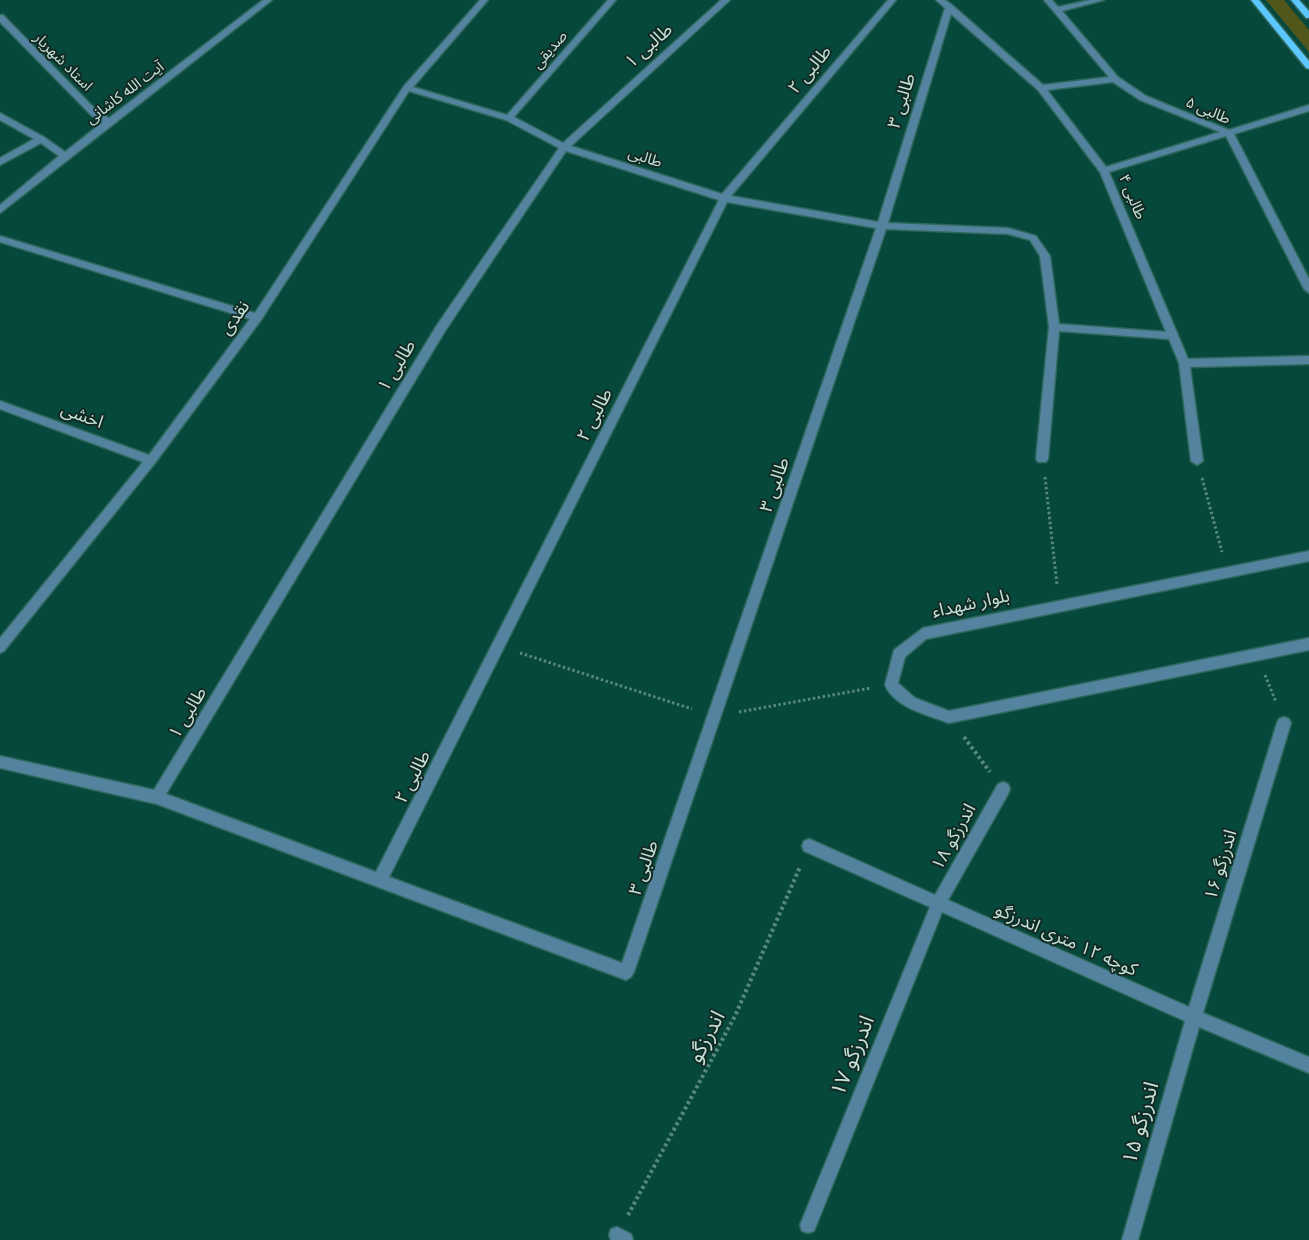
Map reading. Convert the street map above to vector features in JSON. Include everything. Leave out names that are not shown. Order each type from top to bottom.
[{"type":"main road","points":[[1255,0],[1309,66]]},
{"type":"main road","points":[[1295,0],[1309,16]]},
{"type":"street","name":"آیت الله کاشانی","points":[[0,210],[65,156],[268,0]]},
{"type":"street","name":"نقدی","points":[[0,647],[151,460],[257,317],[407,88],[484,0]]},
{"type":"street","name":"صدیقی","points":[[509,118],[612,0]]},
{"type":"street","name":"طالبی ۱","points":[[157,797],[441,328],[564,147],[726,0]]},
{"type":"street","name":"طالبی ۲","points":[[380,880],[724,198],[892,0]]},
{"type":"street","name":"طالبی ۵","points":[[1048,0],[1115,78],[1143,98],[1229,133],[1309,289]]},
{"type":"street","points":[[1057,10],[1100,0]]},
{"type":"street","name":"طالبی ۴","points":[[945,4],[1041,88],[1104,171],[1184,363],[1198,461]]},
{"type":"street","name":"طالبی ۳","points":[[380,880],[626,972],[882,226],[945,4]]},
{"type":"street","name":"استاد شهریار","points":[[0,17],[95,114],[110,122]]},
{"type":"street","points":[[1041,88],[1115,78]]},
{"type":"street","name":"طالبی","points":[[407,88],[509,118],[564,147],[724,198],[882,226],[1008,231],[1033,238],[1045,256],[1054,327],[1042,460]]},
{"type":"street","points":[[1104,171],[1309,108]]},
{"type":"street","points":[[0,116],[41,139],[65,156]]},
{"type":"street","points":[[0,162],[41,139]]},
{"type":"street","points":[[0,239],[257,317]]},
{"type":"street","points":[[1054,327],[1174,336]]},
{"type":"street","points":[[1184,363],[1309,360]]},
{"type":"street","name":"اخشی","points":[[0,405],[151,460]]},
{"type":"street","name":"بلوار شهداء","points":[[891,685],[899,654],[922,634],[1309,556]]},
{"type":"street","points":[[891,685],[910,702],[949,717],[1309,644]]},
{"type":"street","name":"اندرزگو ۱۶","points":[[1194,1018],[1284,724]]},
{"type":"street","points":[[0,762],[157,797],[380,880]]},
{"type":"street","name":"اندرزگو ۱۸","points":[[938,904],[1003,789]]},
{"type":"street","name":"کوچه ۱۲ متری اندرزگو","points":[[809,846],[1194,1018],[1309,1065]]},
{"type":"street","name":"اندرزگو ۱۷","points":[[808,1224],[938,904]]},
{"type":"street","name":"اندرزگو ۱۵","points":[[1130,1240],[1194,1018]]},
{"type":"path","points":[[1042,460],[1060,605]]},
{"type":"path","points":[[1198,461],[1228,573]]},
{"type":"path","points":[[498,646],[714,716],[891,685]]},
{"type":"path","points":[[1256,655],[1284,724]]},
{"type":"path","points":[[949,717],[1003,789]]},
{"type":"path","name":"اندرزگو","points":[[621,1237],[736,1016],[809,846]]},
{"type":"green space","points":[[1266,0],[1284,0],[1309,30],[1309,52]]}]
